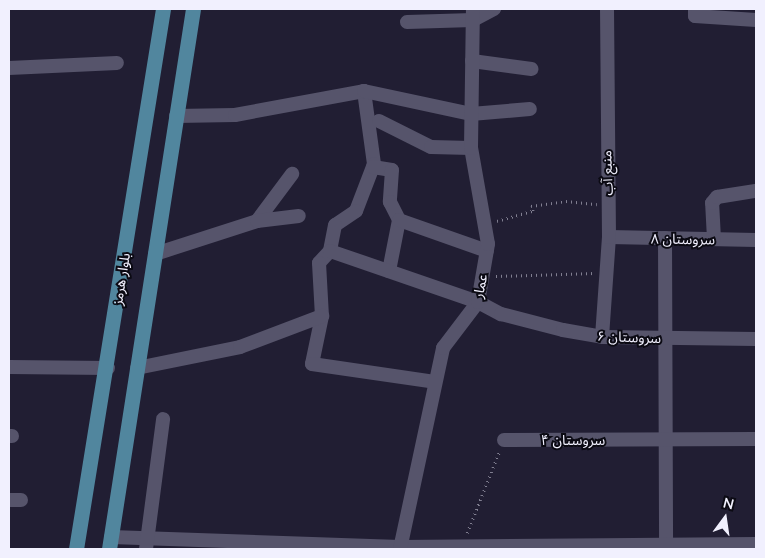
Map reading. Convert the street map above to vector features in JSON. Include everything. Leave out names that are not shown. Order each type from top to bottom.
[{"type":"main road","name":"بلوار هرمز","points":[[76,549],[108,368],[163,9]]},
{"type":"main road","points":[[110,543],[193,9]]},
{"type":"street","points":[[407,22],[473,15],[494,9]]},
{"type":"street","name":"منبع آب","points":[[602,337],[609,237],[607,9]]},
{"type":"street","points":[[695,9],[695,16],[756,20]]},
{"type":"street","name":"عمار","points":[[400,548],[443,348],[478,302],[487,251],[485,223],[471,148],[473,15]]},
{"type":"street","points":[[472,61],[531,69]]},
{"type":"street","points":[[9,68],[117,63]]},
{"type":"street","points":[[364,90],[373,167],[356,211],[335,225],[330,250],[319,262],[322,316],[312,364],[435,382]]},
{"type":"street","points":[[176,116],[235,115],[364,90],[471,114],[530,109]]},
{"type":"street","points":[[379,121],[431,147],[471,148]]},
{"type":"street","points":[[373,167],[392,170],[390,202],[399,220],[389,270]]},
{"type":"street","points":[[256,221],[292,174]]},
{"type":"street","points":[[714,239],[712,204],[717,197],[756,191]]},
{"type":"street","points":[[155,254],[256,221],[299,216]]},
{"type":"street","points":[[399,220],[487,251]]},
{"type":"street","name":"سروستان ۸","points":[[609,237],[756,240]]},
{"type":"street","points":[[665,238],[666,547]]},
{"type":"street","name":"سروستان ۶","points":[[330,250],[478,302],[501,314],[602,337],[756,339]]},
{"type":"street","points":[[137,368],[240,347],[322,316]]},
{"type":"street","points":[[9,368],[108,368]]},
{"type":"street","points":[[146,544],[162,419]]},
{"type":"street","name":"سروستان ۴","points":[[504,440],[756,440]]},
{"type":"street","points":[[110,543],[400,548],[462,546],[666,547],[756,544]]},
{"type":"path","points":[[485,223],[513,218],[533,211],[531,206],[566,201],[608,204]]},
{"type":"path","points":[[482,277],[606,273]]},
{"type":"path","points":[[462,546],[504,440]]}]
